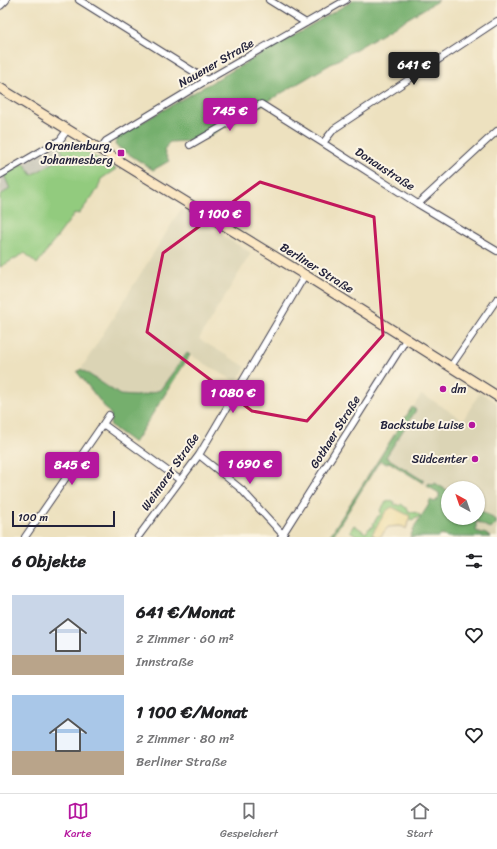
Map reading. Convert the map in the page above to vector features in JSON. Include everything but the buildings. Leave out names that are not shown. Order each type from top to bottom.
[{"type":"main road","name":"Berliner Straße","points":[[0,88],[407,338],[497,396]]},
{"type":"street","points":[[0,5],[5,0]]},
{"type":"street","points":[[79,0],[207,80]]},
{"type":"street","points":[[269,0],[306,23]]},
{"type":"street","name":"Nauener Straße","points":[[100,150],[106,141],[207,80],[346,0]]},
{"type":"street","points":[[324,143],[334,129],[497,21]]},
{"type":"street","name":"Donaustraße","points":[[190,144],[261,104],[418,204],[497,251]]},
{"type":"street","points":[[0,175],[60,140],[68,129]]},
{"type":"street","points":[[418,204],[497,131]]},
{"type":"street","name":"Weimarer Straße","points":[[138,537],[198,455],[305,275]]},
{"type":"street","points":[[451,366],[497,299]]},
{"type":"street","name":"Gothaer Straße","points":[[283,536],[407,338]]},
{"type":"street","points":[[25,537],[109,415]]},
{"type":"street","points":[[103,424],[180,480]]},
{"type":"street","points":[[198,455],[241,489],[283,536]]},
{"type":"highlighted area","points":[[260,182],[374,217],[383,335],[307,421],[252,411],[147,332],[163,253]]},
{"type":"shaded area","points":[[58,144],[65,156],[31,175],[4,175],[10,189],[0,195],[0,177]]},
{"type":"shaded area","points":[[181,209],[251,253],[199,339],[246,367],[236,382],[187,353],[160,390],[144,395],[120,395],[81,369]]},
{"type":"shaded area","points":[[480,392],[497,403],[497,537],[416,537],[441,498],[441,525],[485,525],[485,481],[441,481],[441,487],[435,484],[432,489],[380,456],[421,395],[432,400],[463,420]]},
{"type":"green space","points":[[354,0],[439,0],[204,139],[197,138],[188,141],[170,142],[164,151],[169,161],[153,170],[115,145],[116,139],[125,132]]},
{"type":"green space","points":[[65,140],[116,169],[101,179],[98,189],[79,214],[75,213],[37,264],[25,253],[0,267],[0,195],[10,189],[4,175],[24,163],[32,175],[65,156],[58,144]]},
{"type":"green space","points":[[187,353],[190,355],[134,443],[111,426],[111,415],[77,372],[81,369],[120,395],[144,395],[160,390]]},
{"type":"green space","points":[[412,407],[416,410],[386,457],[424,481],[423,483],[389,462],[387,464],[380,461],[332,537],[329,537]]},
{"type":"green space","points":[[429,483],[433,485],[435,483],[441,487],[441,525],[476,525],[476,531],[491,537],[448,537],[442,535],[438,537],[410,537],[430,500],[435,502],[439,497],[439,493],[427,486]]},
{"type":"green space","points":[[388,500],[395,502],[394,504],[398,504],[400,506],[401,504],[409,510],[408,511],[415,512],[420,515],[420,517],[409,520],[409,516],[372,534],[376,537],[359,537],[350,531],[354,525],[366,533],[369,528],[370,529],[373,527],[373,524],[381,514],[380,510]]},
{"type":"green space","points":[[485,513],[496,520],[496,524],[491,529],[484,525],[485,525]]},
{"type":"sand","points":[[392,507],[410,516],[406,529],[400,526],[388,527],[380,537],[376,537],[372,534],[386,511]]},
{"type":"place","name":"Oranienburg, Johannesberg","points":[[121,153]]},
{"type":"place","name":"dm","points":[[443,389]]},
{"type":"place","name":"Backstube Luise","points":[[472,425]]},
{"type":"place","name":"Südcenter","points":[[475,459]]}]
